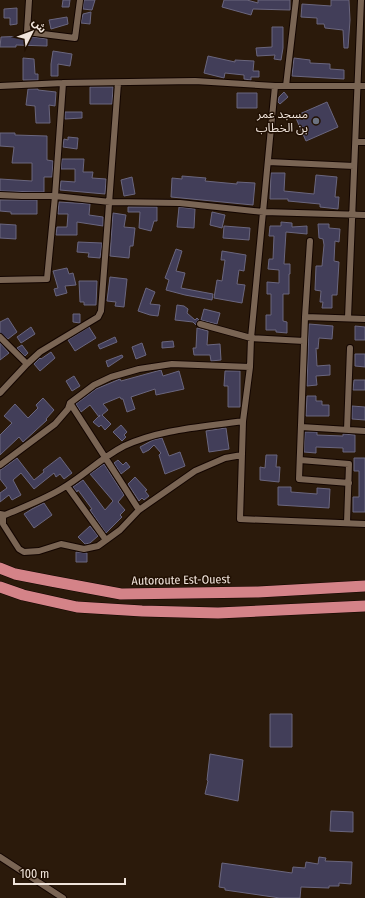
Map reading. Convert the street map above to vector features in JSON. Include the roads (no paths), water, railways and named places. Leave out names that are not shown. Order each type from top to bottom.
[{"type":"highway","name":"Autoroute Est-Ouest","points":[[0,568],[15,574],[52,582],[121,594],[258,592],[365,586]]},
{"type":"highway","points":[[0,587],[23,595],[77,607],[142,611],[218,613],[365,606]]},
{"type":"street","points":[[29,0],[27,32],[75,38],[80,0]]},
{"type":"street","points":[[286,86],[296,0]]},
{"type":"street","points":[[348,318],[361,0]]},
{"type":"street","points":[[0,86],[63,83],[195,81],[275,86],[365,86]]},
{"type":"street","points":[[0,280],[47,280],[63,83]]},
{"type":"street","points":[[0,393],[40,352],[98,317],[100,314],[110,202],[118,83]]},
{"type":"street","points":[[275,86],[251,338],[250,367],[243,421],[240,519],[365,524]]},
{"type":"street","points":[[356,142],[365,142]]},
{"type":"street","points":[[268,162],[354,166]]},
{"type":"street","points":[[0,195],[55,196],[110,202],[180,203],[264,212],[365,215]]},
{"type":"street","points":[[310,241],[305,317],[300,479],[349,483]]},
{"type":"street","points":[[305,317],[365,319]]},
{"type":"street","points":[[200,324],[251,338],[304,341]]},
{"type":"street","points":[[0,337],[27,364]]},
{"type":"street","points":[[347,430],[350,348]]},
{"type":"street","points":[[0,465],[54,424],[68,409],[70,403],[94,385],[112,377],[139,369],[172,364],[250,367]]},
{"type":"street","points":[[70,403],[139,510]]},
{"type":"street","points":[[242,455],[225,458],[195,471],[139,510],[120,530],[98,546],[84,548],[61,544],[39,551],[24,552],[19,549],[3,524],[1,514],[47,497],[66,486],[104,457],[146,437],[170,431],[243,421]]},
{"type":"street","points":[[301,427],[365,431]]},
{"type":"street","points":[[300,460],[349,464],[347,523]]},
{"type":"street","points":[[66,486],[106,540]]},
{"type":"street","points":[[0,857],[63,898]]},
{"type":"place","name":"مسجد عمر بن الخطاب","points":[[316,121]]}]
